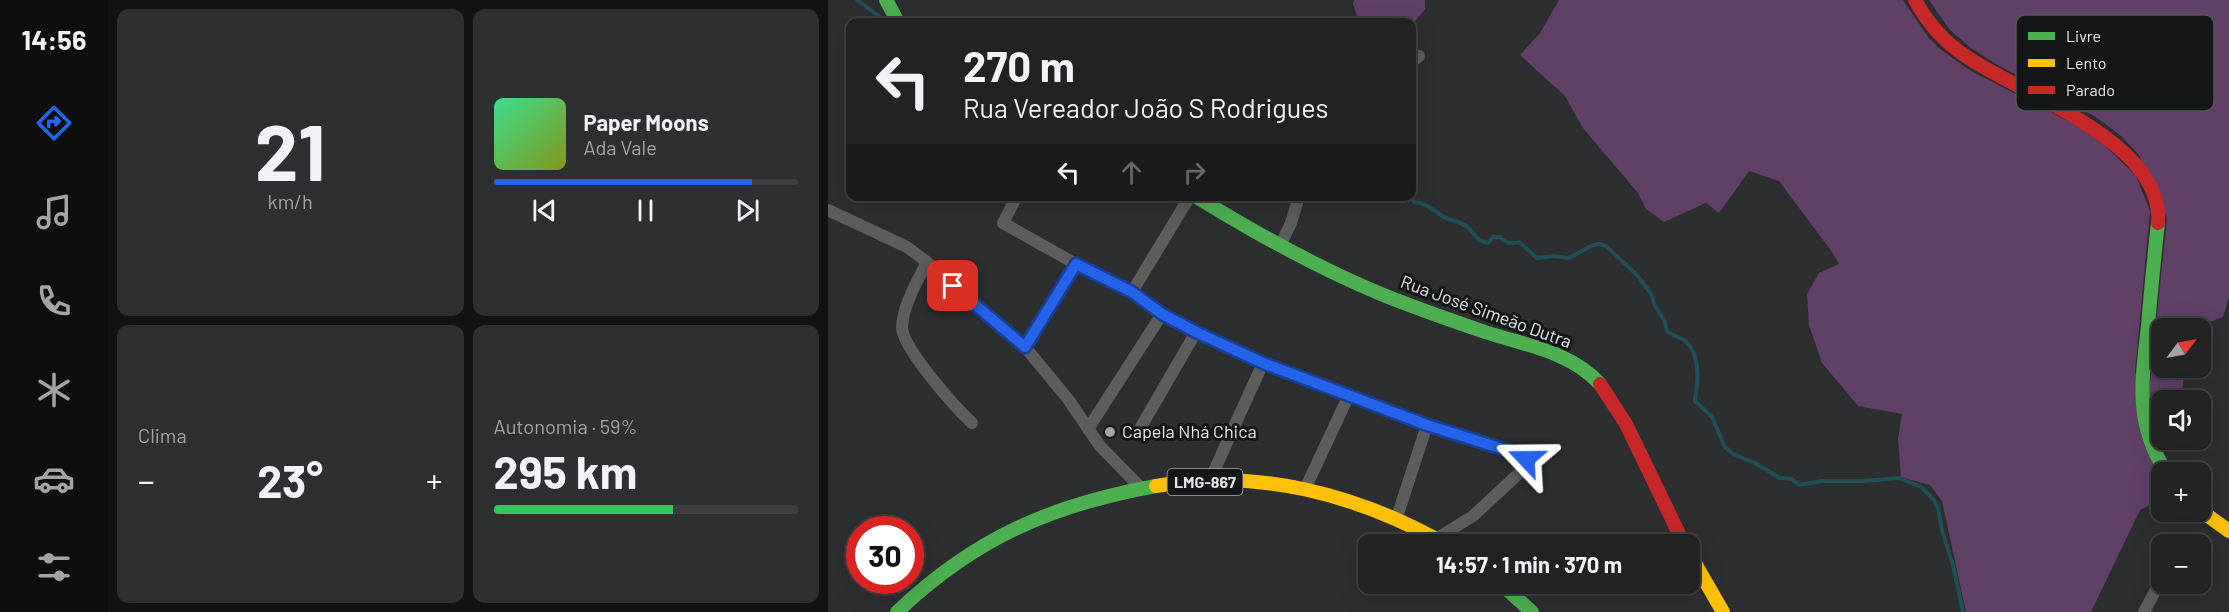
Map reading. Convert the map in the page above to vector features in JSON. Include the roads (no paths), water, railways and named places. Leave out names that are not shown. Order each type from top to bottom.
[{"type":"main road","points":[[886,0],[896,18]]},
{"type":"main road","points":[[1915,0],[1932,26],[1948,43],[1966,57],[2016,85]]},
{"type":"main road","points":[[2063,111],[2097,130],[2121,148],[2147,182],[2155,202],[2158,219],[2141,391],[2141,412],[2149,443],[2160,462]]},
{"type":"main road","name":"Rua José Simeão Dutra","points":[[1204,201],[1280,246],[1339,276],[1473,328],[1548,349],[1581,368],[1597,381],[1627,426],[1679,534]]},
{"type":"main road","name":"LMG-867","points":[[897,612],[938,576],[967,555],[1032,520],[1142,489],[1174,483],[1261,481],[1305,489],[1341,499],[1396,520],[1425,534]]},
{"type":"main road","points":[[2211,518],[2229,531]]},
{"type":"main road","points":[[1700,572],[1723,612]]},
{"type":"main road","points":[[1513,594],[1532,612]]},
{"type":"street","points":[[1014,201],[1003,223],[1132,292],[1162,314],[1196,332],[1263,363],[1427,425],[1506,450],[1526,459],[1527,465],[1451,534]]},
{"type":"street","points":[[1132,292],[1187,201]]},
{"type":"street","points":[[1280,246],[1291,223],[1298,201]]},
{"type":"street","points":[[828,210],[906,247],[927,262],[1025,347],[1068,399],[1100,446],[1142,489]]},
{"type":"street","points":[[927,262],[906,309],[902,330],[915,355],[959,411],[972,423]]},
{"type":"street","points":[[1025,347],[1076,264]]},
{"type":"street","points":[[1088,429],[1162,314]]},
{"type":"street","points":[[1138,432],[1196,332]]},
{"type":"street","points":[[1209,482],[1263,363]]},
{"type":"street","points":[[1305,489],[1349,395]]},
{"type":"street","points":[[1396,520],[1427,425]]},
{"type":"street","points":[[2149,609],[2155,594]]},
{"type":"waterway","points":[[857,0],[882,18]]},
{"type":"waterway","points":[[1413,201],[1461,223],[1481,241],[1488,243],[1493,237],[1500,237],[1509,243],[1519,242],[1537,258],[1554,256],[1569,258],[1591,246],[1599,244],[1606,246],[1637,275],[1652,295],[1667,331],[1689,345],[1696,360],[1697,369],[1695,401],[1712,417],[1725,447],[1733,454],[1755,463],[1780,478],[1792,479],[1799,485],[1821,481],[1899,478],[1921,487],[1934,500],[1953,565],[1963,612]]},
{"type":"place","name":"Capela Nhá Chica","points":[[1110,432]]}]
